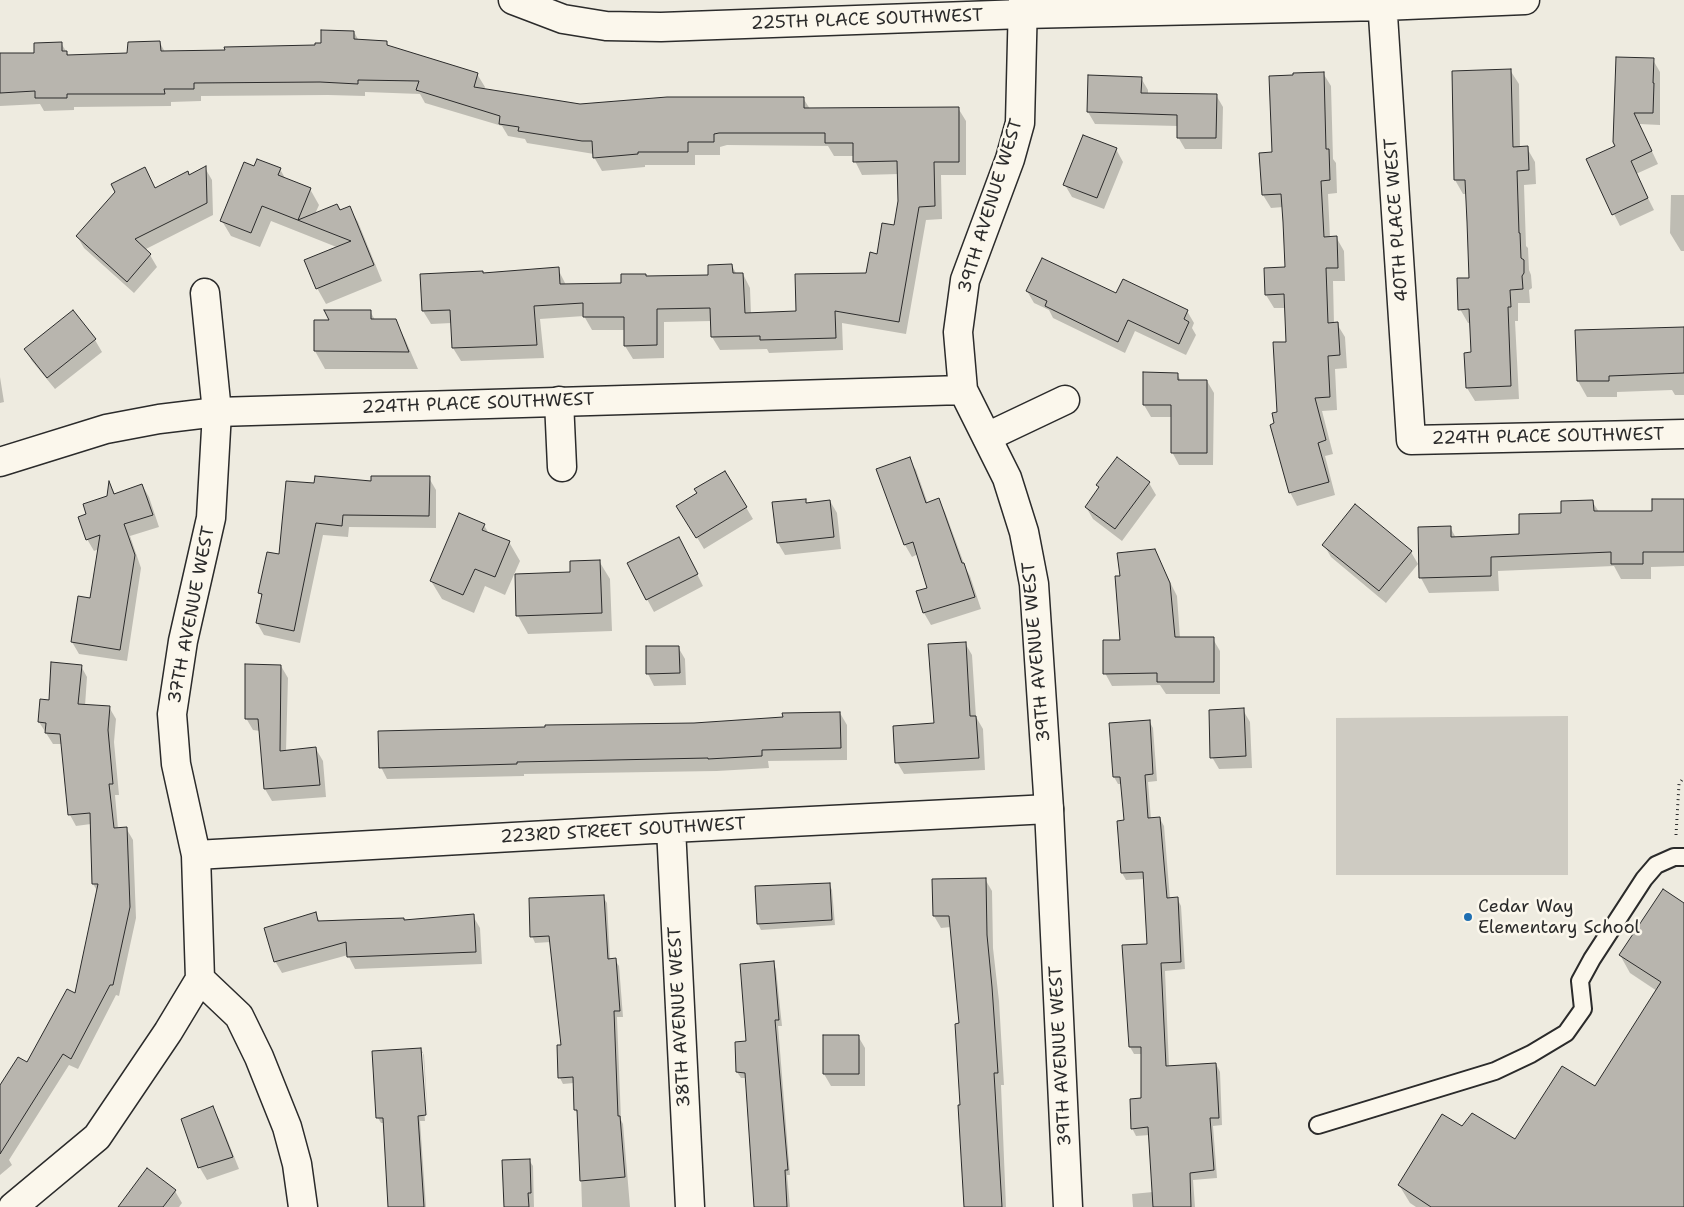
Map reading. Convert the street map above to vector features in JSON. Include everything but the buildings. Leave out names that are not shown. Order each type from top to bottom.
[{"type":"street","name":"225TH PLACE SOUTHWEST","points":[[514,0],[563,19],[606,26],[652,27],[1023,7],[1525,0]]},
{"type":"street","name":"40TH PLACE WEST","points":[[1383,3],[1411,440]]},
{"type":"street","name":"39TH AVENUE WEST","points":[[1023,7],[1020,123],[1010,158],[965,280],[958,332],[963,390],[1007,478],[1024,532],[1034,584],[1050,809],[1068,1207]]},
{"type":"street","name":"37TH AVENUE WEST","points":[[200,979],[196,856],[176,764],[172,714],[183,641],[211,518],[217,412],[205,293]]},
{"type":"street","name":"224TH PLACE SOUTHWEST","points":[[0,462],[106,429],[159,419],[217,412],[963,390]]},
{"type":"street","points":[[986,437],[1065,400]]},
{"type":"street","points":[[559,402],[562,467]]},
{"type":"street","name":"224TH PLACE SOUTHWEST","points":[[1411,440],[1684,434]]},
{"type":"street","name":"223RD STREET SOUTHWEST","points":[[196,856],[670,828],[1050,809]]},
{"type":"street","name":"38TH AVENUE WEST","points":[[670,828],[690,1207]]},
{"type":"street","points":[[13,1207],[97,1137],[168,1032],[200,979],[238,1016],[259,1057],[286,1127],[297,1164],[303,1207]]},
{"type":"lane","points":[[1318,1125],[1495,1071],[1531,1054],[1566,1032],[1583,1009],[1580,981],[1644,878],[1656,865],[1679,857]]},
{"type":"path","points":[[1679,857],[1679,784],[1684,777]]},
{"type":"shaded area","points":[[1568,716],[1568,875],[1336,875],[1336,718]]},
{"type":"place","name":"Cedar Way Elementary School","points":[[1468,917]]}]
